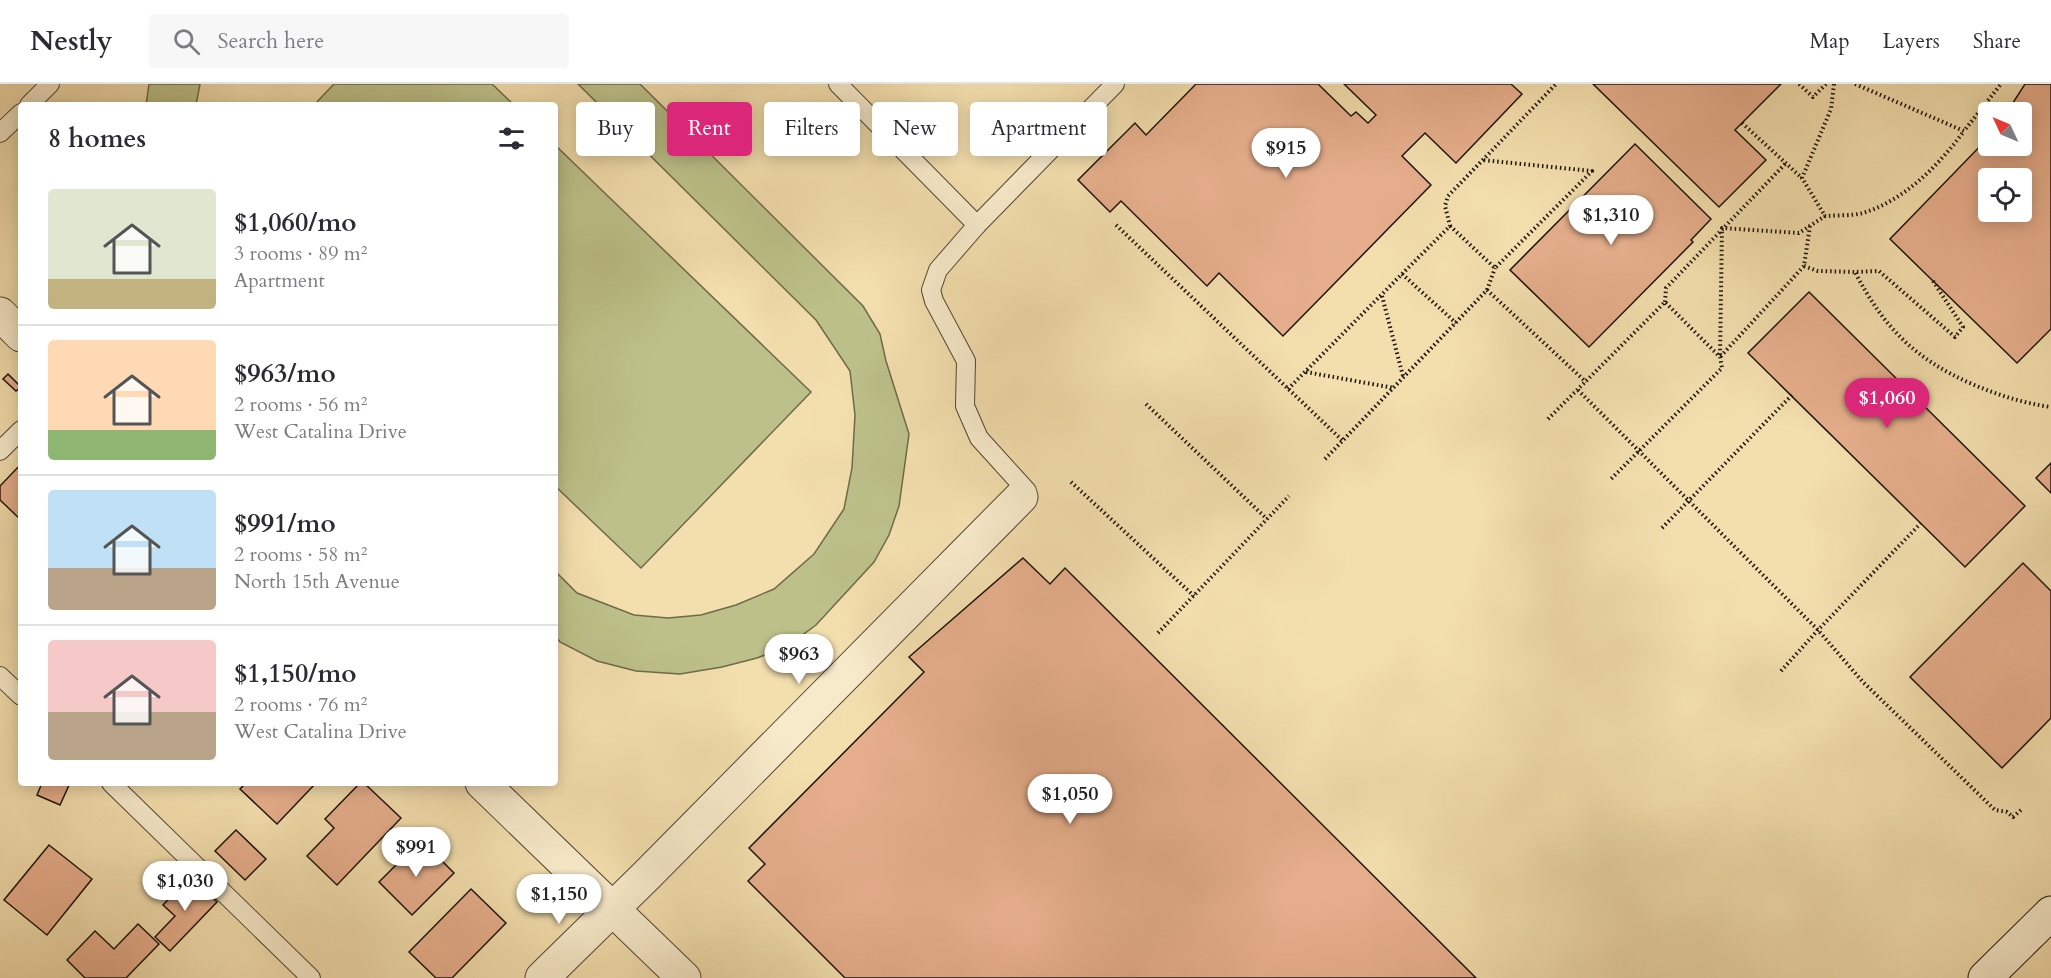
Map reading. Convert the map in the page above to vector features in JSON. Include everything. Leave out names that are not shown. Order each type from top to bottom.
[{"type":"street","points":[[0,314],[18,332]]},
{"type":"street","points":[[542,978],[1024,494]]},
{"type":"street","points":[[485,786],[684,978]]},
{"type":"street","points":[[1985,978],[2051,913]]},
{"type":"lane","points":[[32,102],[50,84]]},
{"type":"lane","points":[[838,84],[977,225]]},
{"type":"lane","points":[[1024,494],[979,438],[965,406],[966,361],[934,301],[931,290],[938,270],[977,225],[1114,84]]},
{"type":"lane","points":[[0,133],[18,116]]},
{"type":"lane","points":[[0,451],[18,433]]},
{"type":"lane","points":[[0,675],[18,693]]},
{"type":"lane","points":[[114,786],[311,978]]},
{"type":"path","points":[[1495,268],[1450,226],[1445,206],[1448,196],[1556,84]]},
{"type":"path","points":[[1799,84],[1813,97],[1826,84]]},
{"type":"path","points":[[1802,178],[1831,109],[1834,84]]},
{"type":"path","points":[[1855,84],[1964,131]]},
{"type":"path","points":[[1722,228],[1799,233],[1825,216],[1862,213],[1894,199],[1921,179],[1946,155],[2001,84]]},
{"type":"path","points":[[1742,123],[1802,178],[1825,216]]},
{"type":"path","points":[[1325,459],[1487,290],[1495,268],[1592,171],[1482,160]]},
{"type":"path","points":[[1548,419],[1665,302],[1666,288],[1786,162]]},
{"type":"path","points":[[1116,225],[1343,441]]},
{"type":"path","points":[[1288,389],[1450,226]]},
{"type":"path","points":[[1720,357],[1804,266],[1810,226]]},
{"type":"path","points":[[1610,480],[1722,368],[1720,357],[1722,228]]},
{"type":"path","points":[[1804,266],[1818,271],[1879,271],[1955,337],[1963,327],[1933,281]]},
{"type":"path","points":[[1856,272],[1872,301],[1893,328],[1916,352],[1933,364],[1987,391],[2018,401],[2051,407]]},
{"type":"path","points":[[1402,274],[1456,323]]},
{"type":"path","points":[[1487,290],[1586,382]]},
{"type":"path","points":[[1382,296],[1403,377]]},
{"type":"path","points":[[1665,302],[1720,357]]},
{"type":"path","points":[[1305,372],[1394,388]]},
{"type":"path","points":[[1578,390],[1818,630],[1862,681],[1995,810],[2007,812],[2013,817],[2021,810]]},
{"type":"path","points":[[1662,528],[1792,395]]},
{"type":"path","points":[[1146,404],[1267,519]]},
{"type":"path","points":[[1071,482],[1194,596]]},
{"type":"path","points":[[1158,633],[1289,496]]},
{"type":"path","points":[[1781,671],[1921,523]]},
{"type":"green space","points":[[149,84],[200,84],[197,102],[146,102]]},
{"type":"green space","points":[[334,84],[492,84],[511,102],[317,102]]},
{"type":"green space","points":[[578,84],[640,84],[667,111],[667,156],[712,156],[863,306],[880,334],[909,434],[899,506],[889,535],[874,562],[816,625],[786,647],[757,658],[722,667],[680,674],[636,671],[597,661],[560,642],[558,640],[558,574],[577,593],[634,615],[668,618],[701,615],[736,605],[774,589],[814,554],[844,509],[852,468],[855,415],[850,371],[816,320],[651,156],[655,156],[655,102],[596,102]]},
{"type":"green space","points":[[558,148],[811,392],[641,568],[558,489]]},
{"type":"building","points":[[1196,84],[1318,84],[1351,116],[1356,112],[1368,123],[1376,115],[1344,84],[1511,84],[1522,94],[1456,163],[1425,133],[1402,156],[1431,185],[1283,336],[1219,273],[1207,286],[1121,201],[1110,212],[1078,180],[1102,156],[1107,156],[1107,151],[1135,123],[1146,135]]},
{"type":"building","points":[[1593,84],[1781,84],[1735,130],[1766,160],[1719,207]]},
{"type":"building","points":[[2025,84],[2051,84],[2051,329],[2017,363],[1890,239],[1978,148],[1978,156],[2032,156],[2032,102],[2013,102]]},
{"type":"building","points":[[1635,144],[1711,219],[1691,240],[1693,242],[1589,347],[1510,270]]},
{"type":"building","points":[[1809,292],[2025,506],[1965,567],[1748,353]]},
{"type":"building","points":[[8,374],[18,384],[18,389],[16,391],[3,379]]},
{"type":"building","points":[[2051,463],[2051,493],[2036,478]]},
{"type":"building","points":[[18,467],[18,517],[0,500],[0,486]]},
{"type":"building","points":[[1023,558],[1050,584],[1065,568],[1476,978],[845,978],[748,881],[765,864],[749,848],[924,672],[909,657]]},
{"type":"building","points":[[2023,563],[2051,591],[2051,718],[2002,768],[1910,677]]},
{"type":"building","points":[[41,786],[69,786],[60,805],[37,795]]},
{"type":"building","points":[[243,786],[313,786],[277,824],[240,789]]},
{"type":"building","points":[[357,786],[367,786],[401,818],[337,885],[307,856],[334,828],[325,819]]},
{"type":"building","points":[[236,830],[266,859],[245,880],[215,851]]},
{"type":"building","points":[[421,840],[454,873],[412,915],[379,882]]},
{"type":"building","points":[[49,845],[92,879],[47,935],[4,900]]},
{"type":"building","points":[[191,876],[217,902],[170,951],[155,937],[175,916],[163,905]]},
{"type":"building","points":[[471,889],[506,923],[452,978],[436,978],[409,952]]},
{"type":"building","points":[[138,924],[159,944],[126,978],[85,978],[67,960],[95,931],[114,949]]}]
